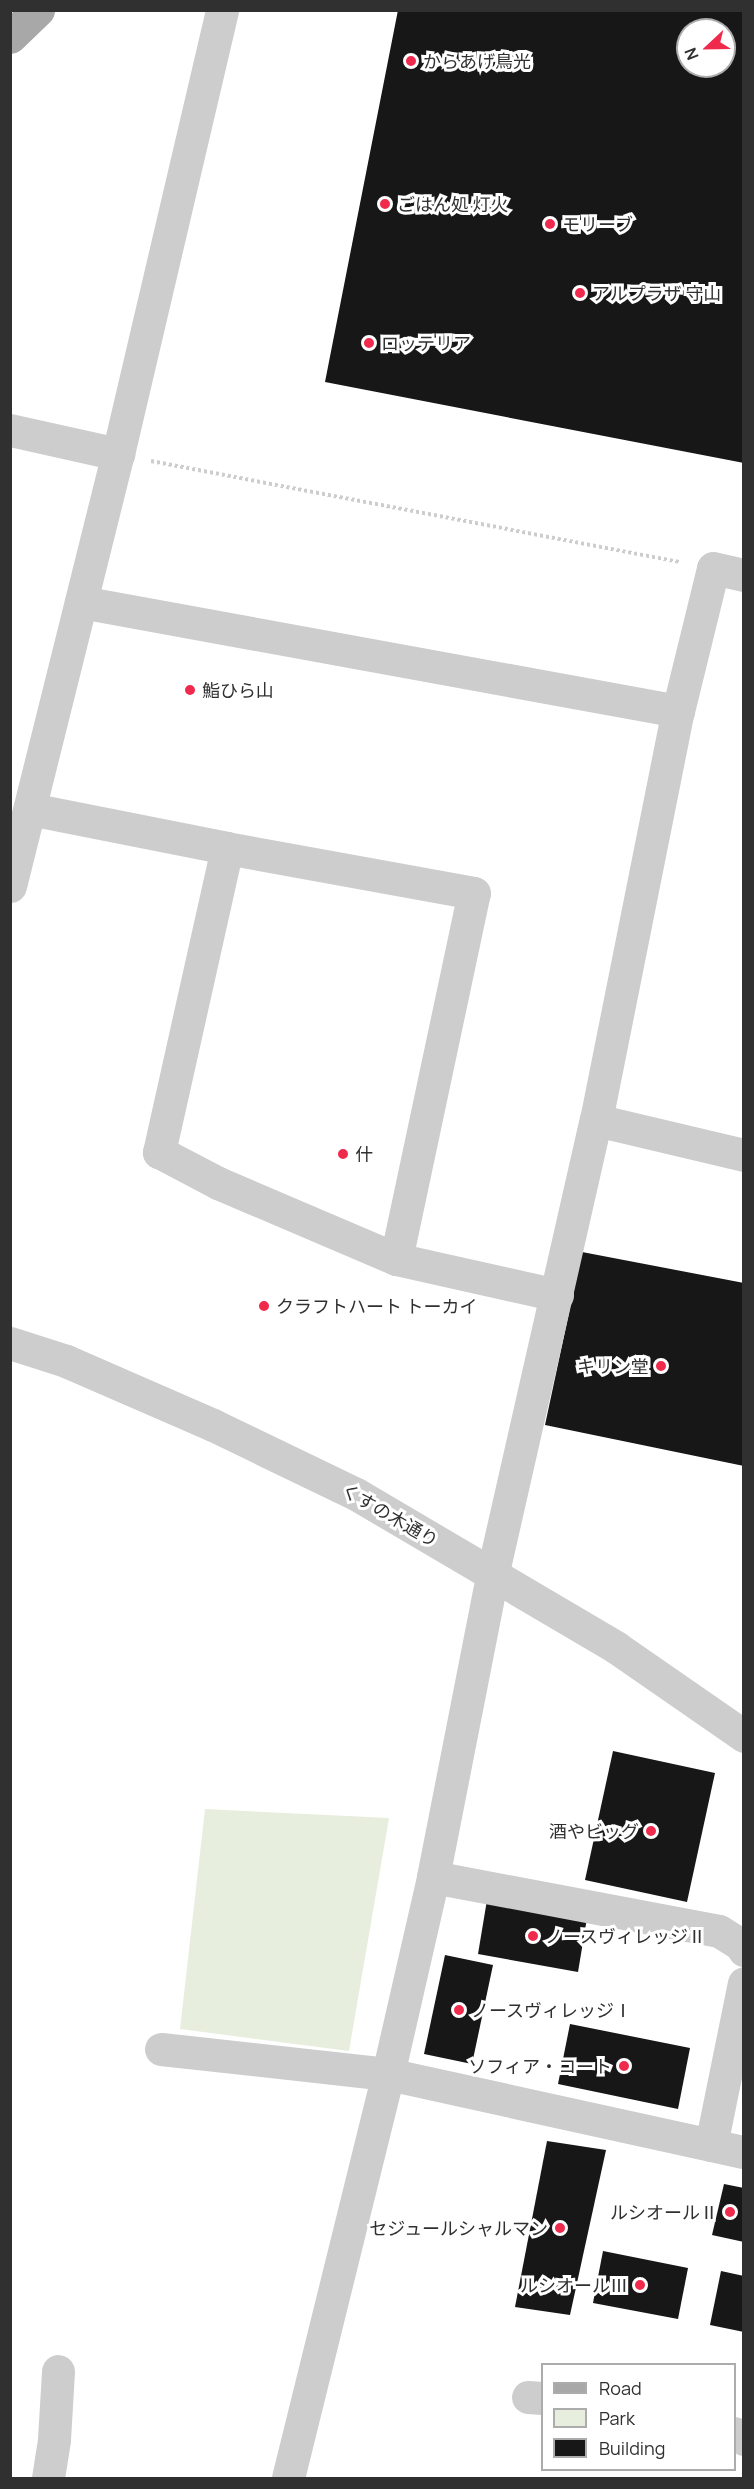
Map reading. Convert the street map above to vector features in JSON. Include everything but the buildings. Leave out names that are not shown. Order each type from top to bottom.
[{"type":"main road","points":[[10,37],[38,10]]},
{"type":"street","points":[[10,886],[118,454],[222,10]]},
{"type":"street","points":[[10,430],[118,454]]},
{"type":"street","points":[[288,2478],[388,2074],[433,1877],[492,1575],[596,1120],[678,711],[728,571]]},
{"type":"street","points":[[81,602],[678,711]]},
{"type":"street","points":[[30,809],[474,893],[396,1259]]},
{"type":"street","points":[[227,848],[159,1152],[218,1182],[396,1259],[556,1295]]},
{"type":"street","points":[[596,1120],[744,1155]]},
{"type":"street","name":"くすの木通り","points":[[10,1344],[87,1370],[213,1425],[356,1494],[617,1648],[744,1736]]},
{"type":"street","points":[[433,1877],[720,1931],[741,1945],[744,1950]]},
{"type":"street","points":[[711,2145],[744,1983]]},
{"type":"street","points":[[161,2049],[388,2074],[744,2152]]},
{"type":"street","points":[[48,2478],[54,2439],[58,2371]]},
{"type":"path","points":[[118,454],[728,571]]},
{"type":"green space","points":[[205,1809],[389,1818],[349,2051],[180,2029]]},
{"type":"place","name":"からあげ鳥光","points":[[411,61]]},
{"type":"place","name":"ごはん処 灯火","points":[[385,204]]},
{"type":"place","name":"モリーブ","points":[[550,224]]},
{"type":"place","name":"アルプラザ 守山","points":[[580,293]]},
{"type":"place","name":"ロッテリア","points":[[369,343]]},
{"type":"place","name":"鮨ひら山","points":[[190,690]]},
{"type":"place","name":"什","points":[[343,1154]]},
{"type":"place","name":"クラフトハート トーカイ","points":[[264,1306]]},
{"type":"place","name":"キリン堂","points":[[661,1366]]},
{"type":"place","name":"酒やビッグ","points":[[651,1831]]},
{"type":"place","name":"ノースヴィレッジⅡ","points":[[533,1936]]},
{"type":"place","name":"ノースヴィレッジⅠ","points":[[459,2010]]},
{"type":"place","name":"ソフィア・コート","points":[[624,2066]]},
{"type":"place","name":"ルシオールⅡ","points":[[730,2212]]},
{"type":"place","name":"セジュールシャルマン","points":[[560,2228]]},
{"type":"place","name":"ルシオールⅢ","points":[[640,2285]]}]
